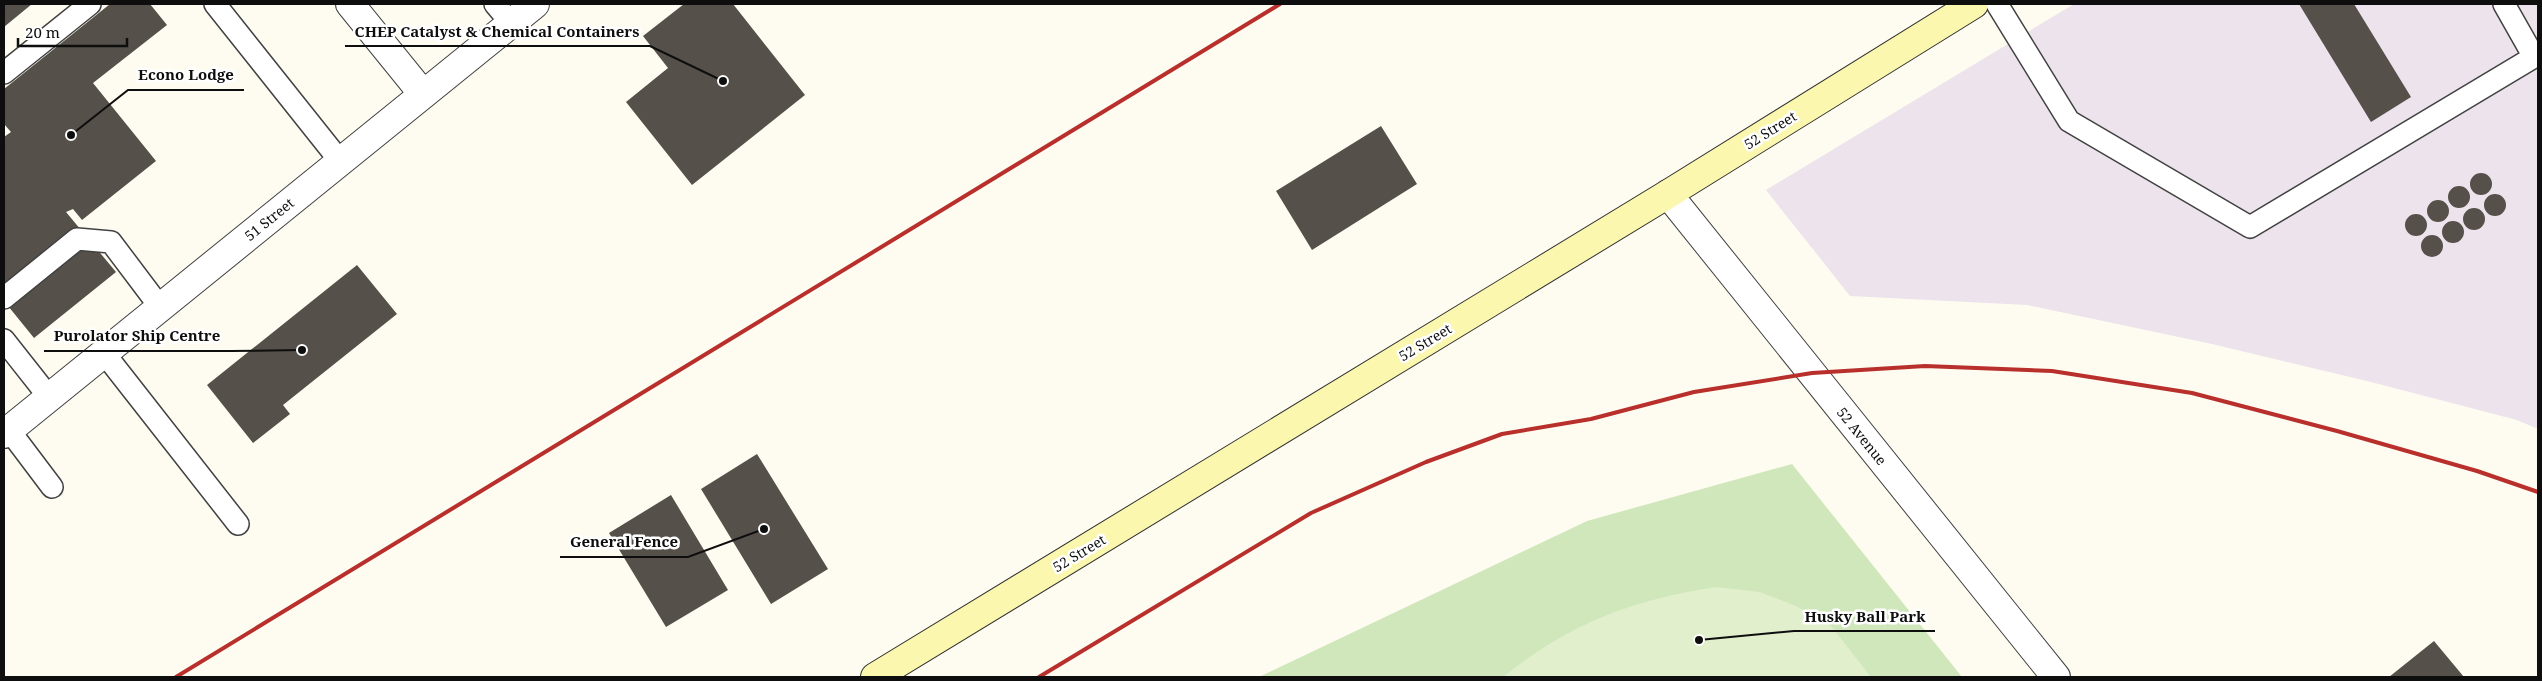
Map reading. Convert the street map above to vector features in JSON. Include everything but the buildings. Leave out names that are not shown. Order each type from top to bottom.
[{"type":"main road","name":"52 Street","points":[[875,677],[1668,194],[1974,4]]},
{"type":"street","points":[[350,4],[423,94]]},
{"type":"street","name":"51 Street","points":[[6,432],[423,94],[503,14],[534,4]]},
{"type":"street","name":"52 Avenue","points":[[1668,194],[2056,677]]},
{"type":"lane","points":[[4,73],[90,4]]},
{"type":"lane","points":[[215,4],[340,161]]},
{"type":"lane","points":[[1997,4],[2069,121],[2250,227],[2534,57],[2504,4]]},
{"type":"lane","points":[[4,298],[77,239],[111,242],[160,307]]},
{"type":"lane","points":[[4,340],[50,398]]},
{"type":"lane","points":[[104,353],[238,524]]},
{"type":"lane","points":[[6,432],[52,487]]},
{"type":"shaded area","points":[[2074,4],[2538,4],[2538,429],[2517,420],[2367,381],[2212,344],[2027,305],[1850,296],[1766,190]]},
{"type":"green space","points":[[1792,464],[1962,677],[1259,677],[1587,521]]},
{"type":"green space","points":[[1716,587],[1760,592],[1796,606],[1831,626],[1871,677],[1503,677],[1553,642],[1603,617],[1657,599]]},
{"type":"railway","points":[[176,677],[1280,4]]},
{"type":"railway","points":[[1039,677],[1311,513],[1426,462],[1502,434],[1591,419],[1694,392],[1812,373],[1925,366],[2052,371],[2192,393],[2337,431],[2477,471],[2538,492]]},
{"type":"place","name":"CHEP Catalyst & Chemical Containers","points":[[723,81]]},
{"type":"place","name":"Econo Lodge","points":[[71,135]]},
{"type":"place","name":"Purolator Ship Centre","points":[[302,350]]},
{"type":"place","name":"General Fence","points":[[764,529]]},
{"type":"place","name":"Husky Ball Park","points":[[1699,640]]}]
